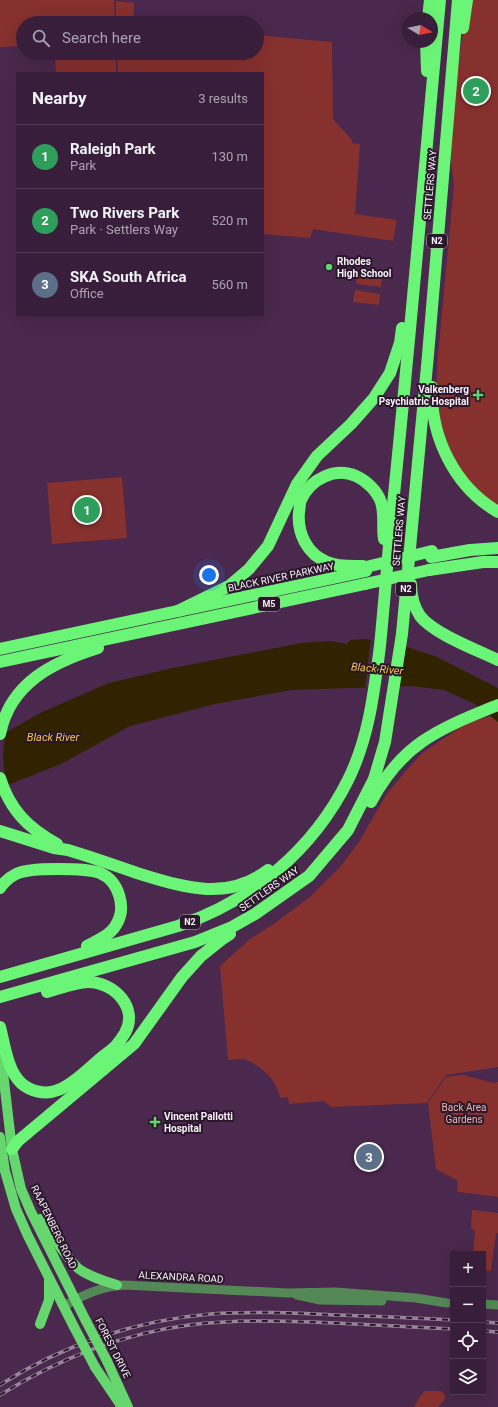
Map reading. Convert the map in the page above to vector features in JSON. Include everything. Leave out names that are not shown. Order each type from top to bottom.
[{"type":"highway","points":[[429,12],[430,0]]},
{"type":"highway","name":"SETTLERS WAY","points":[[438,12],[440,0]]},
{"type":"highway","name":"SETTLERS WAY","points":[[0,997],[189,944],[232,927],[255,914],[309,876],[348,830],[374,779],[385,742],[402,634],[428,355],[458,0]]},
{"type":"highway","points":[[447,128],[460,53],[467,0]]},
{"type":"highway","name":"SETTLERS WAY","points":[[0,977],[178,926],[216,911],[238,899],[264,882],[302,848],[330,812],[349,779],[363,744],[374,695],[430,106],[431,48]]},
{"type":"highway","points":[[178,611],[229,586],[249,569],[268,546],[297,484],[318,456],[351,424],[374,398],[390,373],[400,344],[404,313],[416,261]]},
{"type":"highway","points":[[428,355],[432,369],[431,400],[436,427],[448,458],[463,482],[484,504],[498,512]]},
{"type":"highway","points":[[366,569],[340,566],[326,562],[314,555],[303,540],[298,521],[300,501],[309,486],[320,478],[334,473],[349,473],[362,479],[374,489],[381,502],[383,534],[388,559]]},
{"type":"highway","points":[[410,544],[411,593],[420,616],[435,630],[498,660]]},
{"type":"highway","name":"BLACK RIVER PARKWAY","points":[[0,649],[178,611],[431,554],[498,548]]},
{"type":"highway","name":"M5","points":[[0,662],[429,570],[483,562],[498,562]]},
{"type":"highway","points":[[442,568],[498,568]]},
{"type":"highway","points":[[0,734],[8,709],[22,689],[44,670],[76,655],[174,625]]},
{"type":"highway","points":[[348,830],[365,813],[377,790],[392,769],[410,750],[428,737],[462,719],[498,705]]},
{"type":"highway","points":[[0,778],[15,810],[32,828],[68,850]]},
{"type":"highway","points":[[0,831],[54,848],[68,850],[177,885],[196,889],[212,890],[228,888],[257,878],[280,861],[302,848]]},
{"type":"highway","points":[[0,888],[16,873],[34,869],[87,870],[100,873],[112,881],[120,895],[121,913],[116,925],[100,940],[59,960]]},
{"type":"highway","points":[[12,1149],[18,1141],[134,1044],[182,976],[221,940],[254,920],[255,914]]},
{"type":"highway","points":[[0,1003],[88,982],[105,984],[120,994],[127,1008],[129,1019],[126,1032],[118,1044],[70,1084],[59,1090],[40,1093],[31,1090],[22,1084],[12,1072],[0,1027]]},
{"type":"main road","name":"RAAPENBERG ROAD","points":[[0,1045],[16,1171],[24,1196],[75,1300]]},
{"type":"main road","points":[[0,1137],[5,1171],[16,1209],[28,1236],[95,1367],[122,1407]]},
{"type":"main road","points":[[24,1196],[70,1260],[78,1268],[90,1275],[117,1285]]},
{"type":"main road","points":[[40,1324],[48,1306],[50,1297],[49,1278]]},
{"type":"main road","name":"FOREST DRIVE","points":[[75,1300],[107,1361],[128,1407]]},
{"type":"street","name":"ALEXANDRA ROAD","points":[[64,1306],[90,1292],[117,1285],[288,1293],[320,1300],[450,1303]]},
{"type":"street","points":[[486,1304],[498,1305]]},
{"type":"green space","points":[[0,0],[114,0],[115,16],[16,16],[16,46],[0,47]]},
{"type":"green space","points":[[467,0],[498,0],[498,507],[491,503],[465,476],[450,453],[440,422],[436,390],[454,186],[447,128],[460,53]]},
{"type":"green space","points":[[116,1],[134,3],[133,16],[116,16]]},
{"type":"green space","points":[[264,36],[332,42],[333,119],[352,140],[352,143],[360,144],[355,214],[397,220],[393,241],[313,229],[310,238],[264,234],[264,72],[118,72],[117,60],[264,60]]},
{"type":"green space","points":[[55,60],[116,60],[116,72],[56,72]]},
{"type":"green space","points":[[357,272],[382,276],[381,287],[356,284]]},
{"type":"green space","points":[[355,290],[380,294],[379,305],[353,302]]},
{"type":"green space","points":[[122,477],[127,538],[52,544],[47,483]]},
{"type":"green space","points":[[491,716],[498,722],[498,1067],[446,1075],[427,1103],[331,1107],[324,1101],[289,1104],[288,1097],[280,1098],[276,1085],[262,1069],[244,1059],[228,1060],[220,966],[250,939],[275,923],[310,897],[340,867],[359,842],[386,795],[422,753],[467,723]]},
{"type":"green space","name":"Back Area Gardens","points":[[463,1075],[494,1083],[498,1082],[498,1197],[458,1192],[457,1180],[436,1169],[428,1103],[446,1077]]},
{"type":"green space","points":[[472,1210],[498,1213],[498,1233],[496,1233],[491,1271],[486,1270],[486,1251],[473,1251],[475,1231],[471,1228]]},
{"type":"green space","points":[[425,1391],[441,1391],[445,1395],[445,1399],[438,1407],[414,1407]]},
{"type":"water","name":"Black River","points":[[366,639],[401,645],[437,657],[498,688],[498,722],[475,704],[444,690],[411,686],[291,690],[215,704],[130,726],[61,764],[0,788],[0,736],[42,712],[109,683],[173,668],[301,643],[330,641],[347,644],[350,640]]},
{"type":"pier","points":[[371,638],[405,645],[400,688],[365,689]]},
{"type":"pier","points":[[0,734],[5,735],[3,756],[5,777],[0,790]]},
{"type":"railway","points":[[0,1385],[49,1358],[74,1347],[128,1329],[183,1317],[226,1313],[273,1313],[450,1320]]},
{"type":"railway","points":[[0,1395],[45,1370],[91,1350],[139,1335],[189,1325],[244,1321],[280,1321],[450,1329]]},
{"type":"railway","points":[[486,1322],[498,1323]]},
{"type":"railway","points":[[486,1331],[498,1332]]},
{"type":"place","name":"Two Rivers Park","points":[[476,91]]},
{"type":"place","name":"Rhodes High School","points":[[329,267]]},
{"type":"place","name":"Valkenberg Psychiatric Hospital","points":[[478,395]]},
{"type":"place","name":"Raleigh Park","points":[[87,510]]},
{"type":"place","name":"Vincent Pallotti Hospital","points":[[155,1122]]},
{"type":"place","name":"SKA South Africa","points":[[369,1157]]}]
